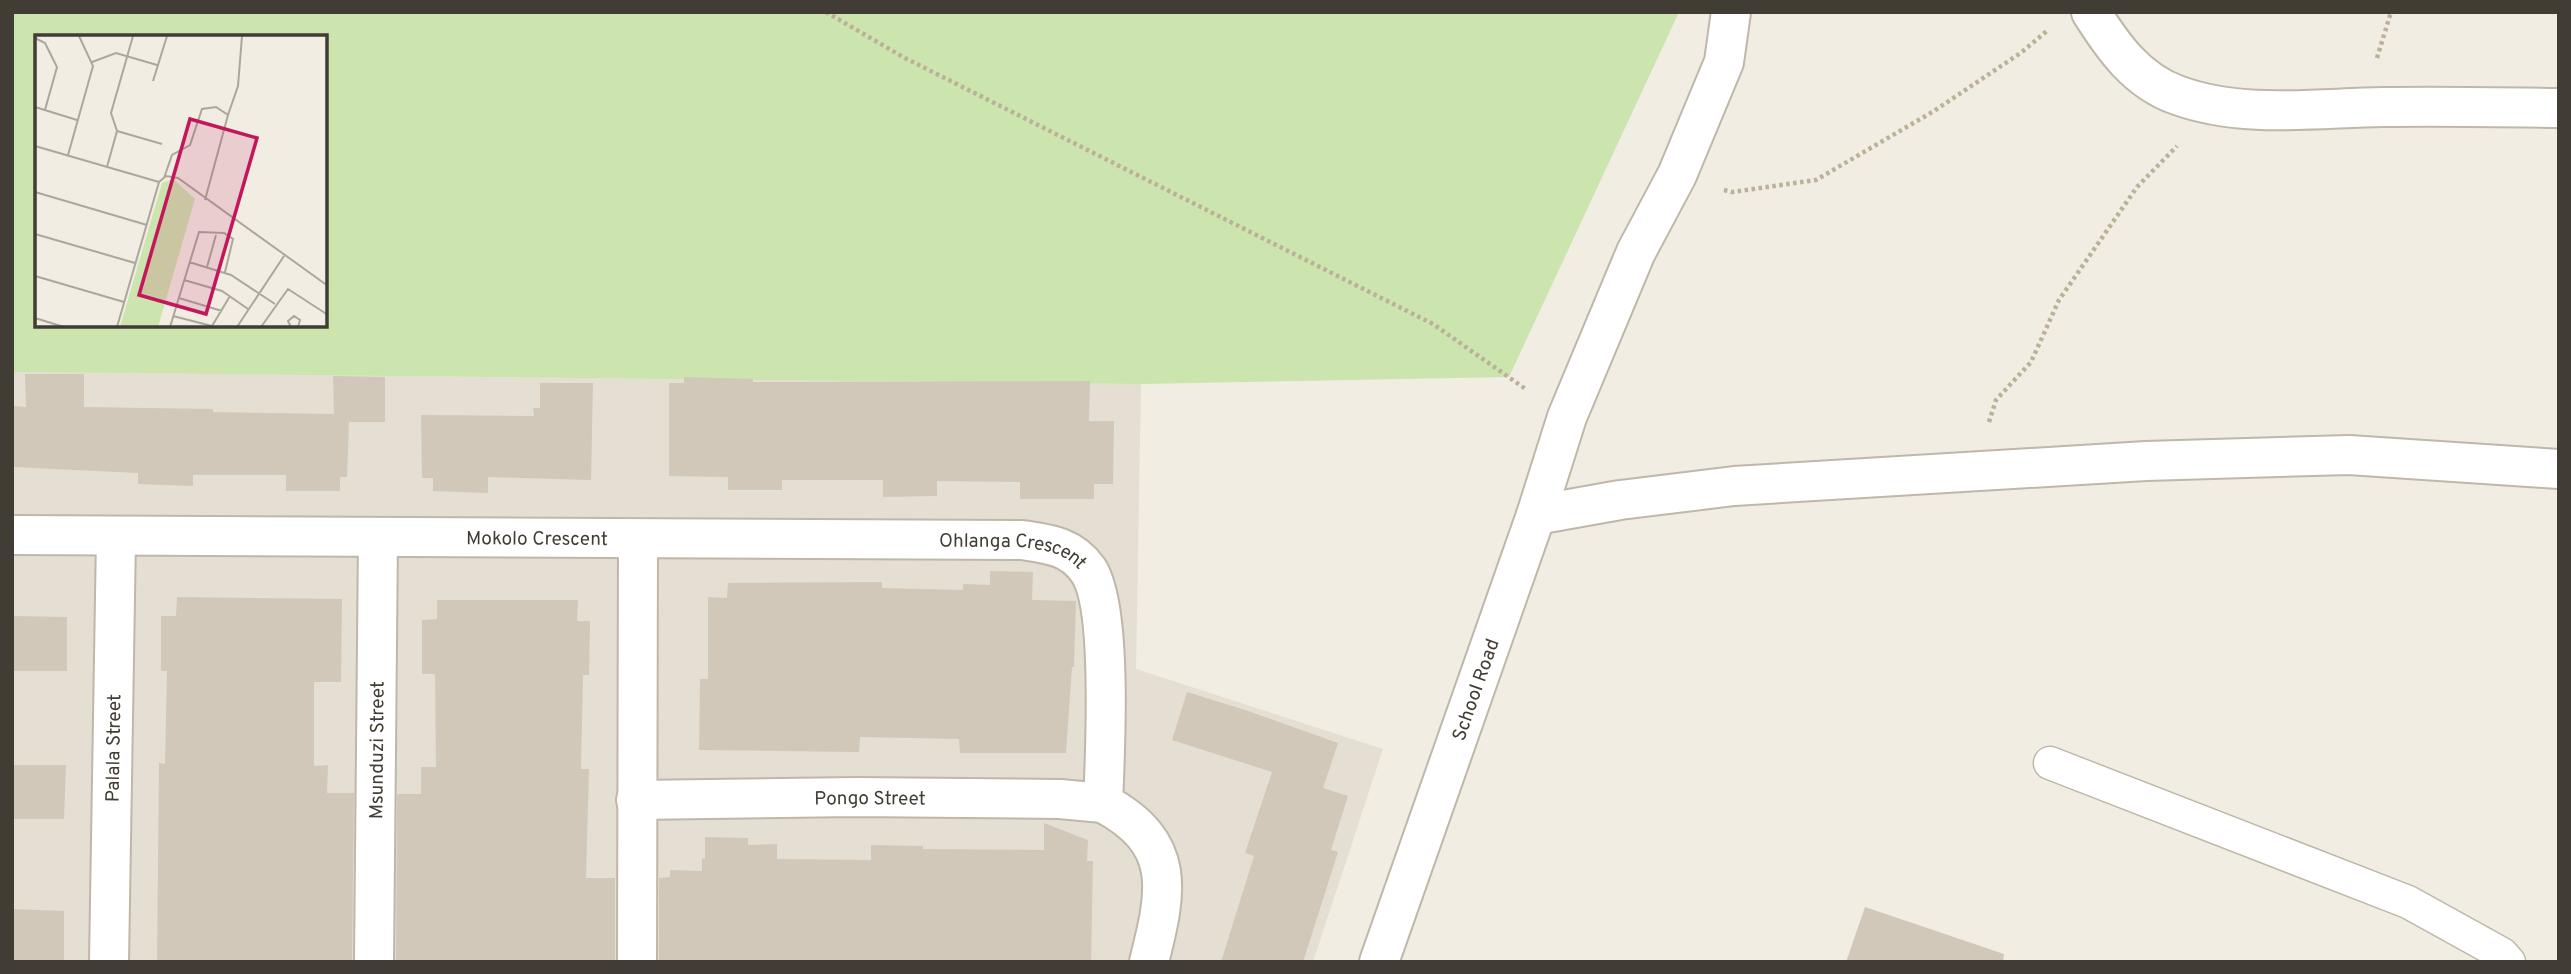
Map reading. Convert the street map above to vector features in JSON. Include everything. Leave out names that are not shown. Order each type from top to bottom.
[{"type":"street","name":"School Road","points":[[1378,962],[1536,515],[1567,417],[1636,252],[1677,175],[1724,62],[1731,12]]},
{"type":"street","points":[[2091,12],[2111,45],[2140,75],[2176,95],[2209,104],[2252,110],[2417,106],[2559,108]]},
{"type":"street","points":[[1536,515],[1620,500],[1734,486],[2147,461],[2350,455],[2559,469]]},
{"type":"street","name":"Mokolo Crescent","points":[[12,535],[638,539]]},
{"type":"street","name":"Palala Street","points":[[109,962],[116,536]]},
{"type":"street","name":"Msunduzi Street","points":[[374,962],[378,537]]},
{"type":"street","points":[[637,962],[638,539]]},
{"type":"street","name":"Ohlanga Crescent","points":[[638,539],[1022,540],[1056,544],[1089,571],[1097,591],[1102,622],[1106,711],[1104,803]]},
{"type":"street","name":"Pongo Street","points":[[636,800],[856,797],[1060,799],[1104,803]]},
{"type":"street","points":[[1104,803],[1126,815],[1149,838],[1161,868],[1164,898],[1149,962]]},
{"type":"lane","points":[[2050,763],[2408,902],[2502,954],[2509,962]]},
{"type":"path","points":[[826,12],[902,57],[1433,324],[1567,417]]},
{"type":"path","points":[[1677,175],[1731,192],[1816,180],[1934,111],[2022,52],[2051,28]]},
{"type":"path","points":[[1983,472],[1989,420],[1996,400],[2031,362],[2059,300],[2137,187],[2188,135],[2209,104]]},
{"type":"shaded area","points":[[12,372],[1141,384],[1136,669],[1383,749],[1313,962],[12,962]]},
{"type":"green space","points":[[12,12],[1679,12],[1509,377],[1141,384],[12,372]]},
{"type":"building","points":[[25,374],[84,374],[84,407],[334,414],[333,376],[385,377],[385,422],[349,422],[347,477],[340,477],[340,491],[286,491],[286,475],[193,475],[193,486],[138,484],[138,473],[12,467],[12,406],[26,407]]},
{"type":"building","points":[[684,377],[753,379],[753,382],[1090,381],[1089,421],[1114,421],[1113,484],[1094,484],[1094,499],[1020,499],[1020,482],[937,481],[937,496],[883,497],[883,480],[782,480],[782,490],[728,490],[728,477],[669,476],[669,383],[684,383]]},
{"type":"building","points":[[540,383],[593,383],[591,480],[488,477],[488,493],[433,491],[433,478],[422,478],[421,415],[534,416],[533,408],[540,408]]},
{"type":"building","points":[[990,571],[1033,572],[1032,600],[1076,601],[1074,667],[1066,753],[960,753],[959,739],[860,737],[859,752],[699,750],[700,679],[708,679],[708,597],[727,598],[728,583],[882,582],[882,588],[963,590],[963,584],[990,585]]},
{"type":"building","points":[[177,597],[342,599],[341,682],[314,682],[314,766],[328,765],[327,793],[354,793],[352,962],[157,962],[159,763],[165,764],[167,671],[161,671],[161,616],[176,616]]},
{"type":"building","points":[[437,600],[578,600],[577,621],[590,621],[589,675],[583,675],[581,769],[589,769],[586,878],[615,878],[615,962],[396,962],[397,794],[421,794],[421,767],[436,767],[435,674],[422,674],[422,620],[437,619]]},
{"type":"building","points":[[12,616],[67,617],[67,671],[12,671]]},
{"type":"building","points":[[1187,692],[1338,743],[1323,788],[1348,796],[1331,850],[1338,852],[1303,962],[1221,962],[1254,856],[1245,853],[1272,772],[1172,740]]},
{"type":"building","points":[[12,765],[66,765],[64,819],[12,819]]},
{"type":"building","points":[[1044,823],[1088,840],[1087,861],[1093,861],[1091,962],[659,962],[659,878],[670,877],[670,870],[702,871],[705,837],[748,838],[748,845],[777,844],[777,859],[871,860],[871,845],[923,846],[923,849],[1044,850]]},
{"type":"building","points":[[1865,907],[2004,954],[2003,962],[1846,962]]},
{"type":"building","points":[[12,909],[64,911],[64,962],[12,962]]}]
